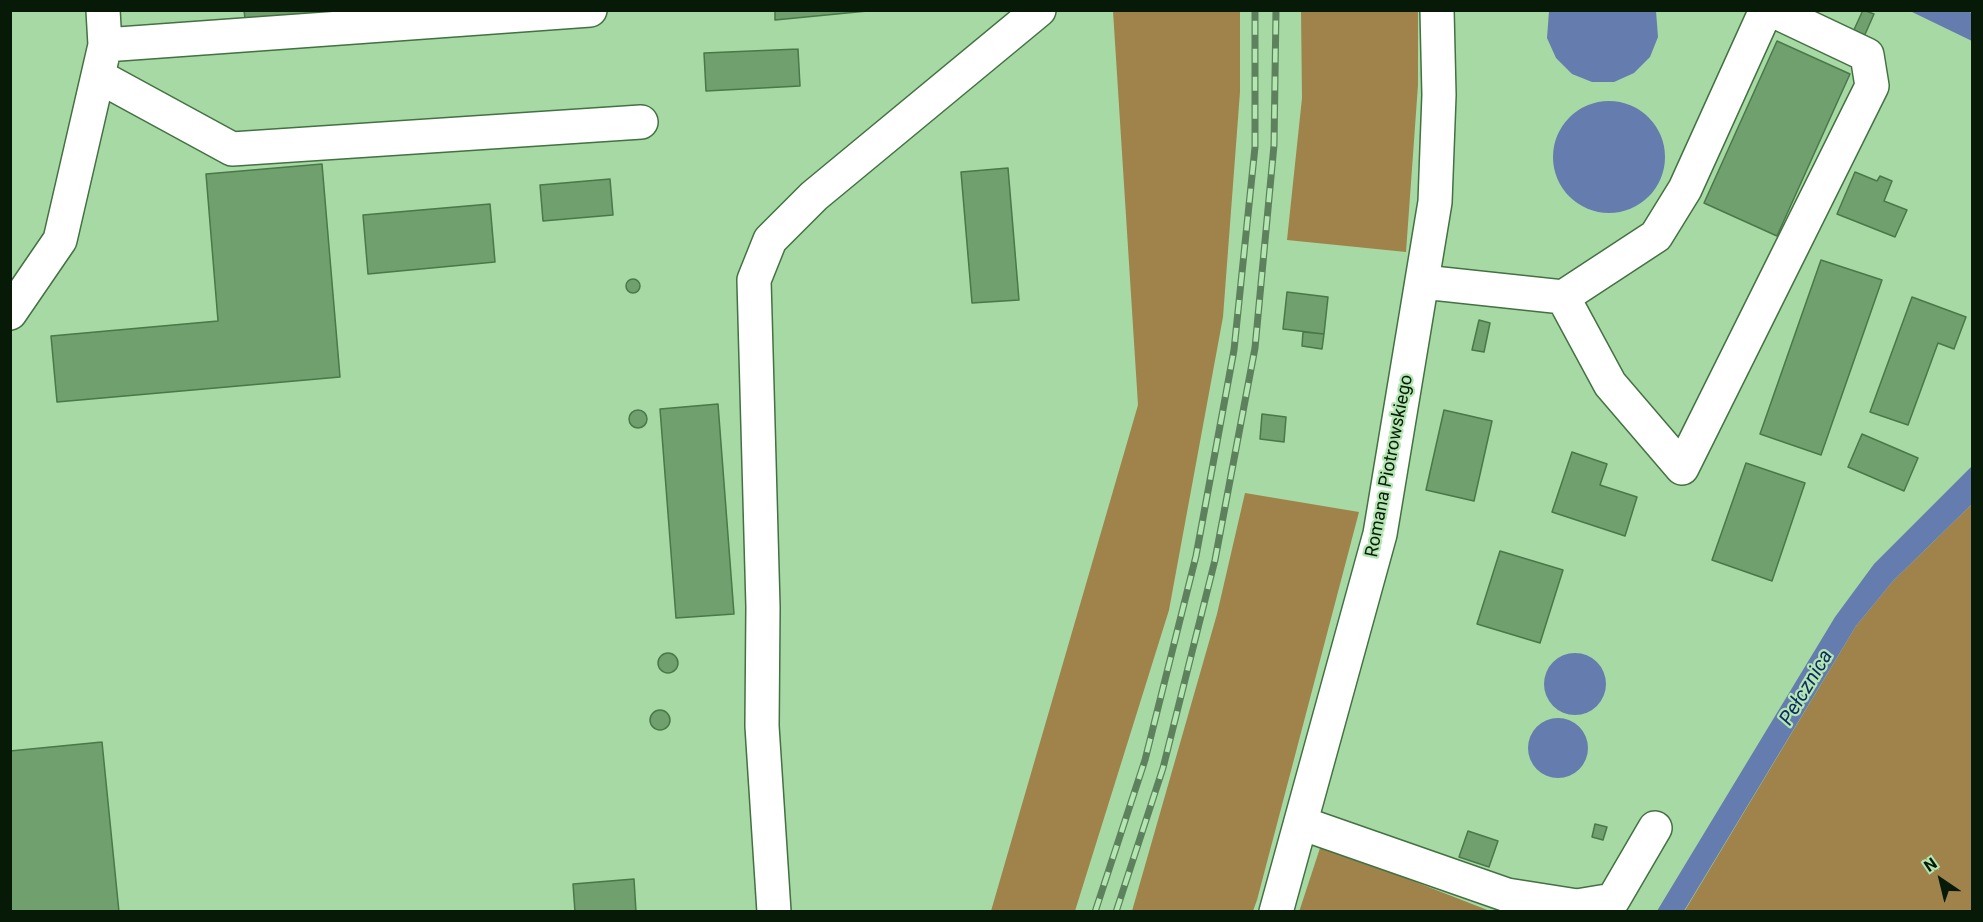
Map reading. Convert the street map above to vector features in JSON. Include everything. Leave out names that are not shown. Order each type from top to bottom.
[{"type":"street","points":[[10,313],[60,240],[102,61],[103,10]]},
{"type":"street","points":[[102,61],[590,10]]},
{"type":"street","points":[[774,912],[762,726],[763,607],[754,280],[770,240],[814,196],[1040,10]]},
{"type":"street","name":"Romana Piotrowskiego","points":[[1275,912],[1380,534],[1423,282],[1434,202],[1439,95],[1437,10]]},
{"type":"street","points":[[1423,282],[1563,297],[1656,236],[1685,189],[1766,10]]},
{"type":"street","points":[[1563,297],[1611,384],[1682,468],[1872,86],[1867,55],[1772,10]]},
{"type":"street","points":[[102,61],[232,149],[641,122]]},
{"type":"street","points":[[1300,823],[1507,895],[1576,906],[1613,900],[1655,828]]},
{"type":"shaded area","points":[[1113,11],[1240,11],[1240,92],[1223,317],[1169,610],[1075,911],[991,911],[1138,405]]},
{"type":"shaded area","points":[[1301,11],[1418,11],[1418,85],[1406,252],[1287,240],[1302,98]]},
{"type":"shaded area","points":[[1245,493],[1359,512],[1257,900],[1253,911],[1132,911],[1217,614]]},
{"type":"shaded area","points":[[1972,504],[1972,911],[1684,912],[1856,626],[1893,581]]},
{"type":"shaded area","points":[[1321,845],[1490,911],[1299,912]]},
{"type":"water","points":[[1549,11],[1656,11],[1658,37],[1650,57],[1634,73],[1614,82],[1592,82],[1572,74],[1556,58],[1547,38]]},
{"type":"water","points":[[1910,11],[1967,11],[1972,13],[1972,41]]},
{"type":"water","points":[[1609,101],[1630,106],[1648,118],[1660,136],[1665,157],[1660,178],[1648,196],[1630,208],[1609,213],[1588,208],[1570,196],[1558,178],[1553,157],[1558,136],[1570,118],[1588,106]]},
{"type":"water","name":"Pełcznica","points":[[1972,466],[1972,504],[1893,581],[1856,626],[1684,911],[1657,911],[1835,617],[1874,564]]},
{"type":"water","points":[[1575,653],[1592,658],[1597,662],[1601,667],[1606,684],[1601,701],[1597,706],[1592,710],[1575,715],[1558,710],[1553,706],[1549,701],[1544,684],[1549,667],[1553,662],[1558,658]]},
{"type":"water","points":[[1558,718],[1575,723],[1583,731],[1588,748],[1583,765],[1575,773],[1558,778],[1541,773],[1533,765],[1528,748],[1533,731],[1541,723]]},
{"type":"building","points":[[244,10],[417,10],[246,27]]},
{"type":"building","points":[[775,10],[878,10],[775,20]]},
{"type":"building","points":[[1863,10],[1874,14],[1863,39],[1852,34]]},
{"type":"building","points":[[1777,41],[1850,74],[1777,236],[1704,203]]},
{"type":"building","points":[[798,49],[800,86],[706,91],[704,53]]},
{"type":"building","points":[[322,164],[340,377],[57,402],[51,336],[218,321],[206,174]]},
{"type":"building","points":[[1008,168],[1019,300],[972,303],[961,172]]},
{"type":"building","points":[[1855,172],[1877,181],[1880,176],[1892,181],[1884,201],[1907,210],[1895,237],[1837,214]]},
{"type":"building","points":[[610,179],[613,215],[543,221],[540,185]]},
{"type":"building","points":[[490,204],[495,262],[368,274],[363,215]]},
{"type":"building","points":[[1821,260],[1882,280],[1821,455],[1760,434]]},
{"type":"building","points":[[633,279],[638,281],[640,286],[638,291],[633,293],[628,291],[626,286],[628,281]]},
{"type":"building","points":[[1287,292],[1328,297],[1324,334],[1283,329]]},
{"type":"building","points":[[1912,297],[1966,317],[1954,349],[1938,343],[1908,425],[1870,412]]},
{"type":"building","points":[[1479,320],[1490,323],[1484,352],[1472,350]]},
{"type":"building","points":[[1303,332],[1324,334],[1322,349],[1302,346]]},
{"type":"building","points":[[718,404],[734,614],[676,618],[660,409]]},
{"type":"building","points":[[638,410],[644,413],[647,419],[644,425],[638,428],[632,425],[629,419],[632,413]]},
{"type":"building","points":[[1444,410],[1492,421],[1474,501],[1426,490]]},
{"type":"building","points":[[1262,414],[1286,417],[1284,442],[1260,439]]},
{"type":"building","points":[[1862,434],[1918,458],[1904,491],[1848,467]]},
{"type":"building","points":[[1572,452],[1607,464],[1600,485],[1637,497],[1625,536],[1552,512]]},
{"type":"building","points":[[1746,463],[1805,483],[1772,581],[1712,560]]},
{"type":"building","points":[[1500,551],[1563,570],[1540,643],[1477,624]]},
{"type":"building","points":[[668,653],[675,656],[678,663],[675,670],[668,673],[661,670],[658,663],[661,656]]},
{"type":"building","points":[[660,710],[667,713],[670,720],[667,727],[660,730],[653,727],[650,720],[653,713]]},
{"type":"building","points":[[102,742],[119,912],[10,912],[10,751]]},
{"type":"building","points":[[1595,824],[1607,827],[1603,840],[1592,837]]},
{"type":"building","points":[[1468,831],[1498,841],[1489,867],[1459,857]]},
{"type":"building","points":[[634,879],[636,912],[575,912],[573,884]]},
{"type":"railway","points":[[1095,912],[1145,760],[1196,556],[1234,350],[1255,147],[1255,10]]},
{"type":"railway","points":[[1116,912],[1163,768],[1215,560],[1255,348],[1274,145],[1276,10]]}]
